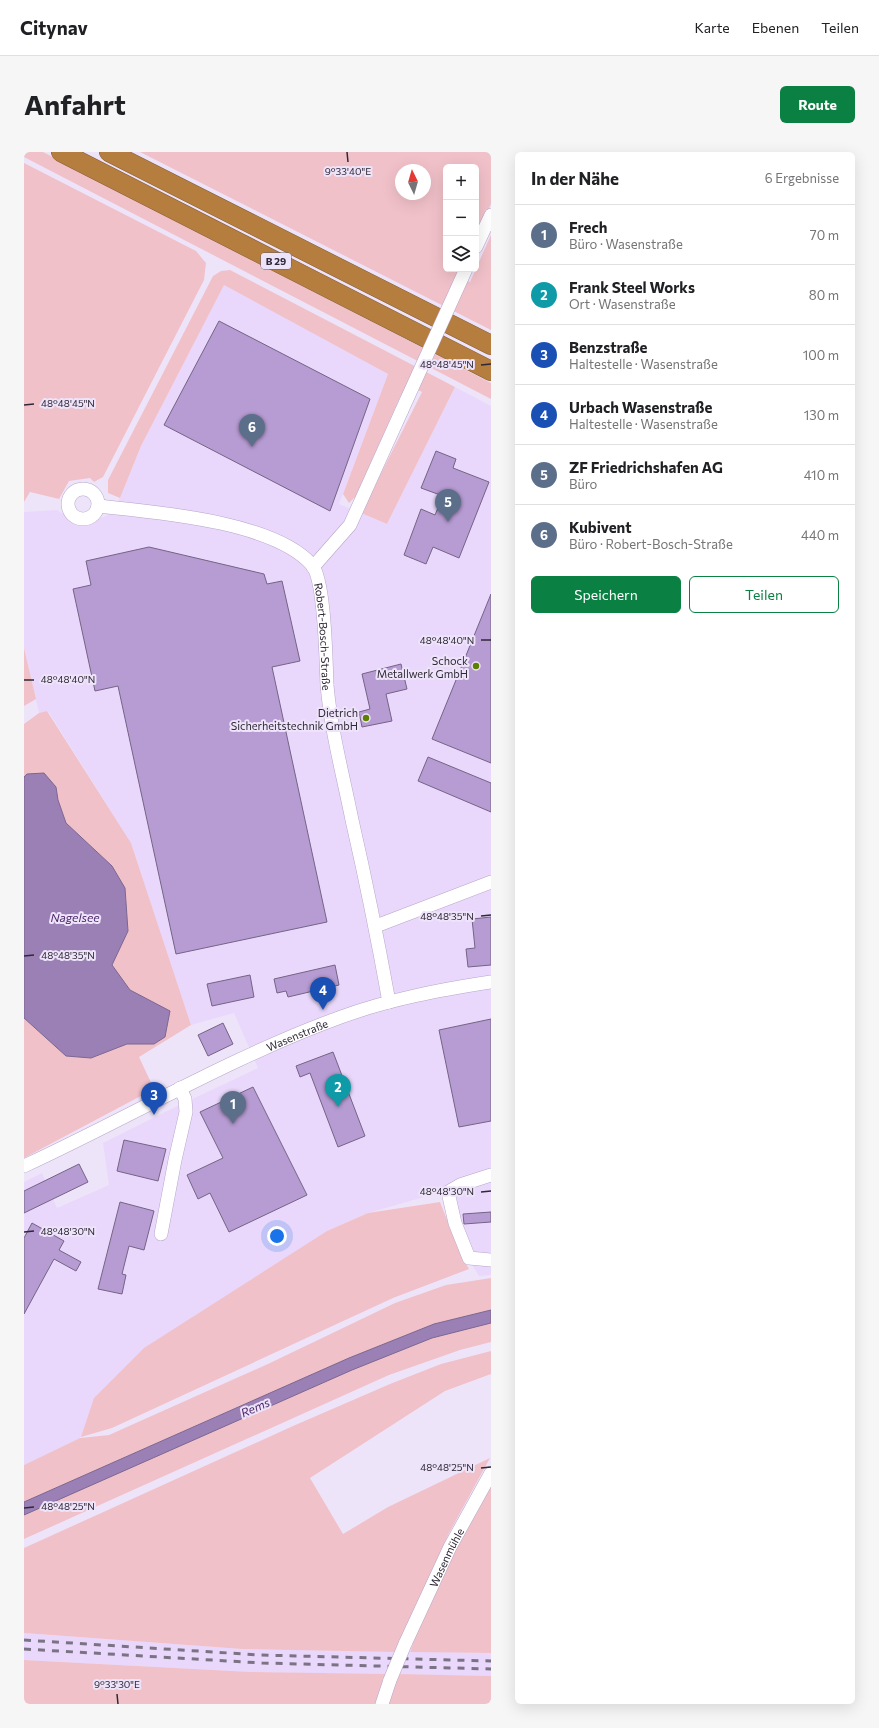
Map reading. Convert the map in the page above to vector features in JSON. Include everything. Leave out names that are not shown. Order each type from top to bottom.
[{"type":"highway","name":"B 29","points":[[61,152],[491,371]]},
{"type":"highway","name":"B 29","points":[[109,152],[491,345]]},
{"type":"street","points":[[479,241],[491,215]]},
{"type":"street","points":[[313,567],[350,524],[465,272]]},
{"type":"street","name":"Robert-Bosch-Straße","points":[[98,506],[174,514],[246,530],[285,545],[299,553],[313,567],[320,590],[330,716],[376,926],[389,1002]]},
{"type":"street","points":[[376,926],[491,882]]},
{"type":"street","name":"Wasenstraße","points":[[24,1166],[180,1088],[341,1017],[421,994],[491,982]]},
{"type":"street","points":[[161,1234],[174,1160],[186,1112],[185,1098],[180,1088]]},
{"type":"street","points":[[491,1175],[460,1185],[448,1192],[455,1223],[469,1258],[491,1260]]},
{"type":"street","name":"Wasenmühle","points":[[382,1704],[405,1644],[450,1547],[491,1473]]},
{"type":"shaded area","points":[[24,152],[43,152],[491,383],[491,399],[24,157]]},
{"type":"shaded area","points":[[140,152],[491,152],[491,204],[479,230],[479,164],[443,164],[443,272],[460,272],[458,277],[470,282],[474,272],[479,272],[479,262],[491,235],[491,330]]},
{"type":"shaded area","points":[[24,163],[196,251],[206,263],[204,280],[103,477],[94,482],[90,478],[69,481],[59,499],[30,492],[24,502]]},
{"type":"shaded area","points":[[230,270],[455,387],[387,524],[361,513],[422,392],[408,385],[400,397],[356,496],[349,503],[343,494],[388,374],[224,285],[141,446],[120,498],[108,493],[108,480],[213,276],[221,271]]},
{"type":"shaded area","points":[[224,284],[388,374],[339,504],[387,524],[455,387],[491,406],[491,1275],[479,1276],[465,1253],[452,1189],[368,1213],[327,1231],[158,1350],[104,1399],[80,1438],[24,1465],[24,1182],[42,1173],[57,1208],[109,1185],[103,1143],[258,1068],[234,1013],[191,1025],[131,843],[48,711],[39,713],[24,648],[24,512],[57,510],[81,525],[106,516],[120,498],[141,446]]},
{"type":"shaded area","points":[[24,648],[36,699],[24,706]]},
{"type":"shaded area","points":[[47,711],[131,843],[191,1025],[139,1057],[154,1089],[24,1158],[24,1018],[66,1056],[91,1058],[127,1044],[154,1043],[165,1036],[170,1012],[130,990],[112,965],[128,931],[125,888],[112,866],[66,823],[58,800],[56,787],[27,774],[24,777],[24,724],[39,713]]},
{"type":"shaded area","points":[[440,1202],[461,1255],[469,1269],[393,1298],[112,1428],[81,1437],[94,1398],[144,1348],[327,1231],[368,1213]]},
{"type":"shaded area","points":[[491,1278],[491,1310],[434,1324],[349,1358],[24,1502],[24,1465],[80,1438],[109,1435],[270,1363],[395,1303],[446,1285]]},
{"type":"shaded area","points":[[491,1323],[491,1342],[460,1350],[389,1375],[24,1539],[24,1515],[351,1370],[432,1338]]},
{"type":"shaded area","points":[[491,1351],[491,1374],[445,1391],[310,1478],[343,1534],[388,1507],[490,1458],[448,1535],[409,1625],[395,1652],[242,1649],[24,1633],[24,1548],[293,1426],[390,1384],[441,1364]]},
{"type":"shaded area","points":[[491,1481],[491,1653],[410,1652],[436,1586],[468,1522]]},
{"type":"shaded area","points":[[24,1633],[242,1649],[491,1653],[491,1676],[251,1672],[24,1660]]},
{"type":"shaded area","points":[[24,1660],[251,1672],[387,1674],[377,1704],[24,1704]]},
{"type":"shaded area","points":[[398,1674],[491,1676],[491,1704],[388,1704]]},
{"type":"water","name":"Nagelsee","points":[[44,773],[56,787],[58,800],[66,823],[112,866],[125,888],[128,931],[112,965],[130,990],[170,1011],[165,1037],[154,1044],[127,1044],[91,1058],[66,1056],[24,1018],[24,777],[27,774]]},
{"type":"water","name":"Rems","points":[[491,1310],[491,1323],[432,1338],[352,1370],[24,1515],[24,1502],[349,1358],[434,1324]]},
{"type":"building","points":[[219,321],[370,399],[330,511],[164,425]]},
{"type":"building","points":[[436,451],[456,459],[453,468],[489,482],[459,558],[433,547],[426,564],[404,555],[421,509],[435,515],[443,496],[421,488]]},
{"type":"building","points":[[149,547],[264,574],[267,584],[282,581],[300,661],[272,667],[327,922],[176,954],[118,686],[95,691],[73,589],[91,585],[86,561]]},
{"type":"building","name":"Schock Metallwerk GmbH","points":[[491,594],[491,763],[432,739]]},
{"type":"building","points":[[401,664],[407,689],[386,694],[392,721],[362,727],[359,712],[370,709],[362,674]]},
{"type":"building","points":[[428,757],[491,783],[491,812],[418,781]]},
{"type":"building","points":[[491,917],[491,965],[468,967],[466,949],[475,948],[472,919]]},
{"type":"building","points":[[335,965],[339,985],[288,997],[286,991],[277,993],[274,979]]},
{"type":"building","points":[[250,975],[254,997],[212,1006],[207,984]]},
{"type":"building","points":[[491,1019],[491,1121],[459,1127],[439,1030]]},
{"type":"building","points":[[223,1023],[233,1044],[208,1056],[198,1035]]},
{"type":"building","points":[[333,1052],[365,1136],[338,1147],[310,1073],[300,1077],[296,1066]]},
{"type":"building","points":[[253,1087],[307,1195],[229,1232],[210,1193],[198,1199],[187,1175],[223,1158],[200,1112]]},
{"type":"building","points":[[124,1140],[166,1149],[158,1181],[117,1171]]},
{"type":"building","points":[[79,1164],[88,1182],[24,1213],[24,1191]]},
{"type":"building","points":[[120,1202],[154,1211],[144,1250],[129,1246],[122,1274],[126,1275],[122,1294],[98,1289]]},
{"type":"building","points":[[491,1212],[491,1222],[464,1224],[463,1214]]},
{"type":"building","points":[[32,1223],[64,1241],[59,1250],[81,1262],[76,1271],[54,1259],[24,1314],[24,1238]]},
{"type":"railway","points":[[24,1640],[260,1655],[491,1661]]},
{"type":"railway","points":[[24,1649],[262,1663],[491,1669]]},
{"type":"place","name":"Kubivent","points":[[252,447]]},
{"type":"place","name":"ZF Friedrichshafen AG","points":[[448,522]]},
{"type":"place","name":"Schock Metallwerk GmbH","points":[[476,666]]},
{"type":"place","name":"Dietrich Sicherheitstechnik GmbH","points":[[366,718]]},
{"type":"place","name":"Urbach Wasenstraße","points":[[323,1010]]},
{"type":"place","name":"Frank Steel Works","points":[[338,1107]]},
{"type":"place","name":"Benzstraße","points":[[154,1115]]},
{"type":"place","name":"Frech","points":[[233,1124]]}]
